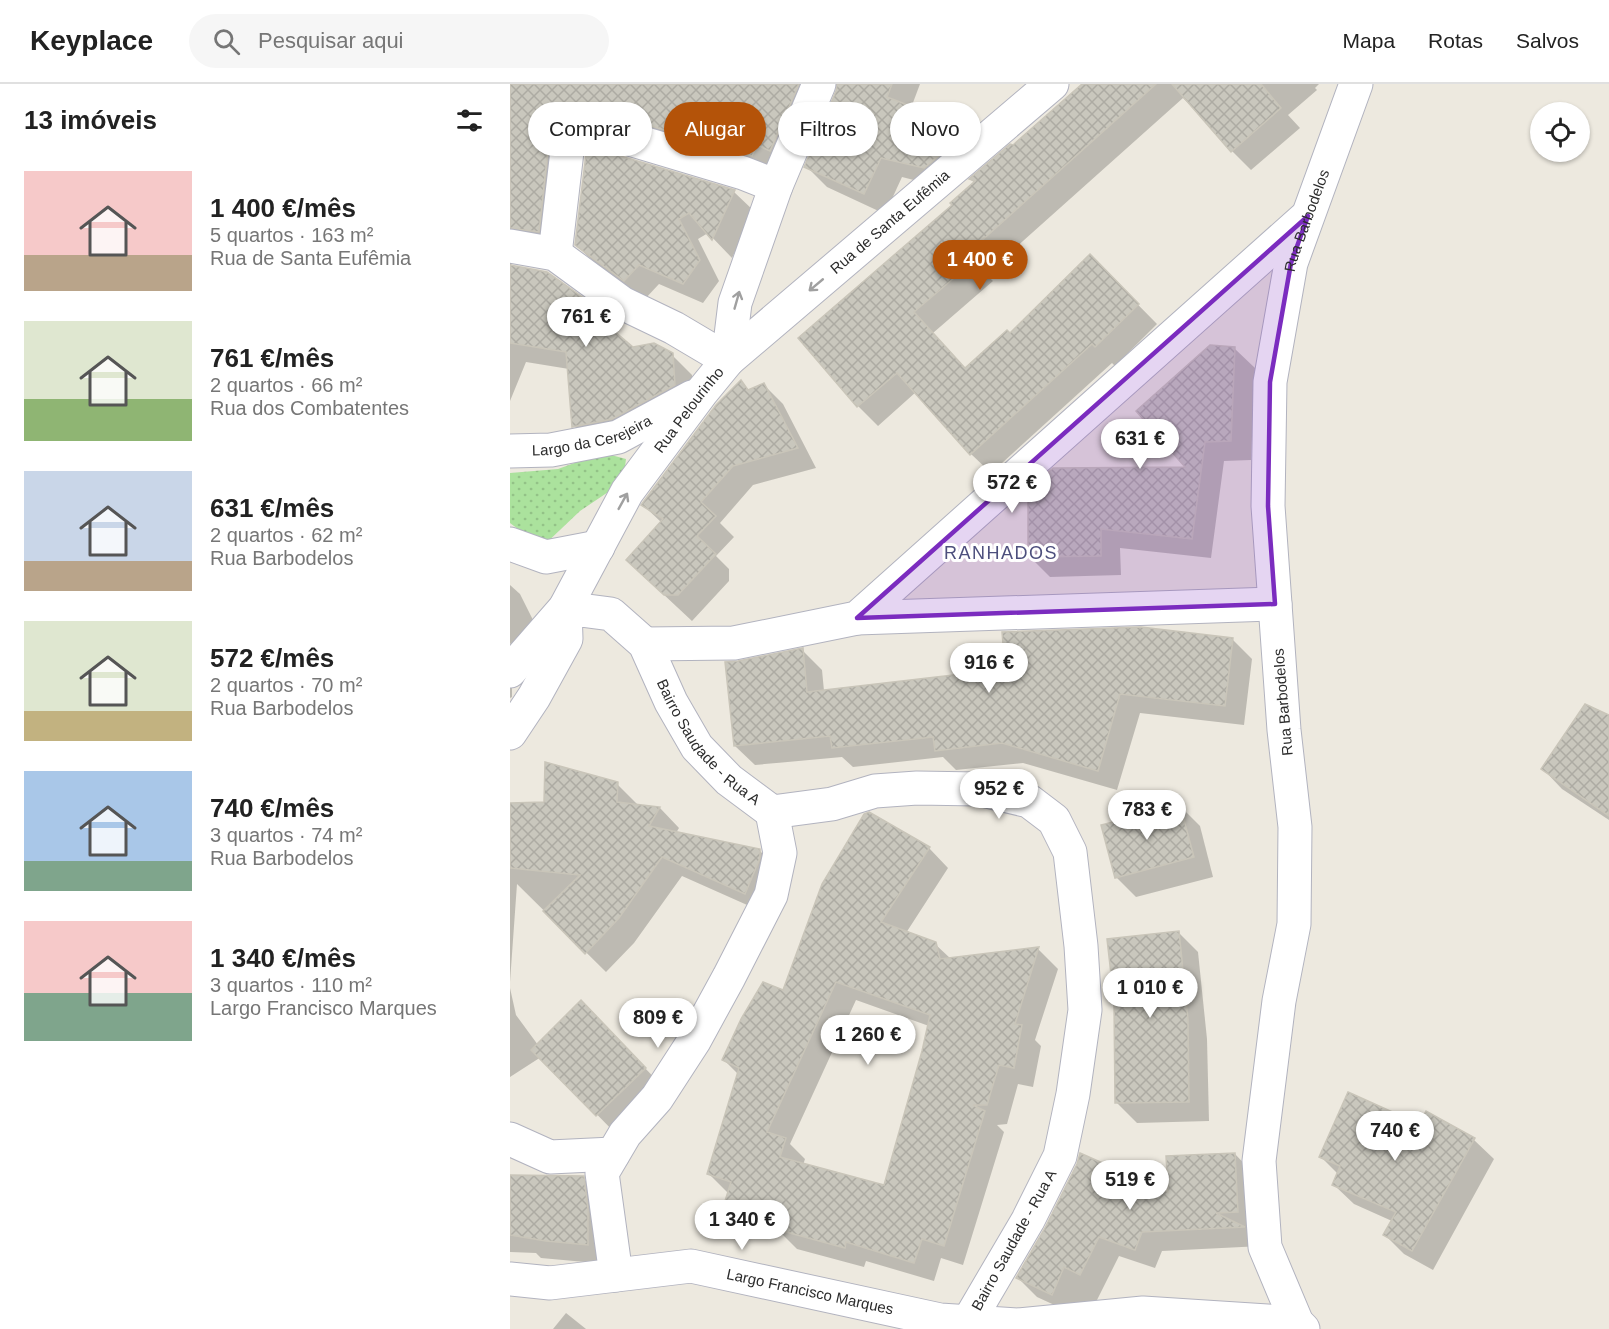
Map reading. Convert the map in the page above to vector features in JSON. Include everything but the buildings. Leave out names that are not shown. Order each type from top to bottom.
[{"type":"street","name":"Rua Pelourinho","points":[[510,671],[565,608],[627,492],[700,393],[728,360],[735,303],[776,186],[819,84]]},
{"type":"street","name":"Rua de Santa Eufêmia","points":[[728,360],[1052,84]]},
{"type":"street","name":"Rua Barbodelos","points":[[1300,1326],[1265,1246],[1259,1161],[1279,1001],[1294,924],[1295,827],[1284,730],[1268,506],[1270,382],[1291,263],[1356,84]]},
{"type":"street","points":[[555,254],[569,134],[576,123],[743,173],[776,186]]},
{"type":"street","points":[[857,618],[1308,216]]},
{"type":"street","points":[[510,246],[555,254],[621,303],[674,328],[728,360]]},
{"type":"street","name":"Largo da Cerejeira","points":[[510,451],[551,450],[618,437],[700,393]]},
{"type":"street","points":[[510,544],[546,557],[598,547]]},
{"type":"street","points":[[645,644],[734,643],[857,618],[1275,604]]},
{"type":"street","points":[[510,733],[534,697],[566,639],[565,608]]},
{"type":"street","name":"Bairro Saudade - Rua A","points":[[565,608],[611,614],[645,644],[671,702],[697,747],[729,780],[772,813],[832,804],[875,790],[978,789],[1029,801],[1054,820],[1070,852],[1081,946],[1085,1010],[1073,1094],[1060,1156],[1028,1220],[966,1325]]},
{"type":"street","points":[[616,1275],[602,1173],[625,1134],[657,1098],[694,1041],[771,895],[780,853],[772,813]]},
{"type":"street","points":[[510,1138],[550,1157],[613,1154]]},
{"type":"street","name":"Largo Francisco Marques","points":[[510,1279],[550,1283],[690,1266],[966,1325],[1019,1325],[1143,1313],[1300,1326]]},
{"type":"highlighted area","points":[[1308,216],[1291,263],[1270,382],[1268,506],[1275,604],[857,618]]},
{"type":"green space","points":[[611,455],[626,459],[623,482],[580,511],[542,547],[510,523],[510,473],[558,469],[588,458]]},
{"type":"district","name":"RANHADOS","points":[[1001,553]]}]
